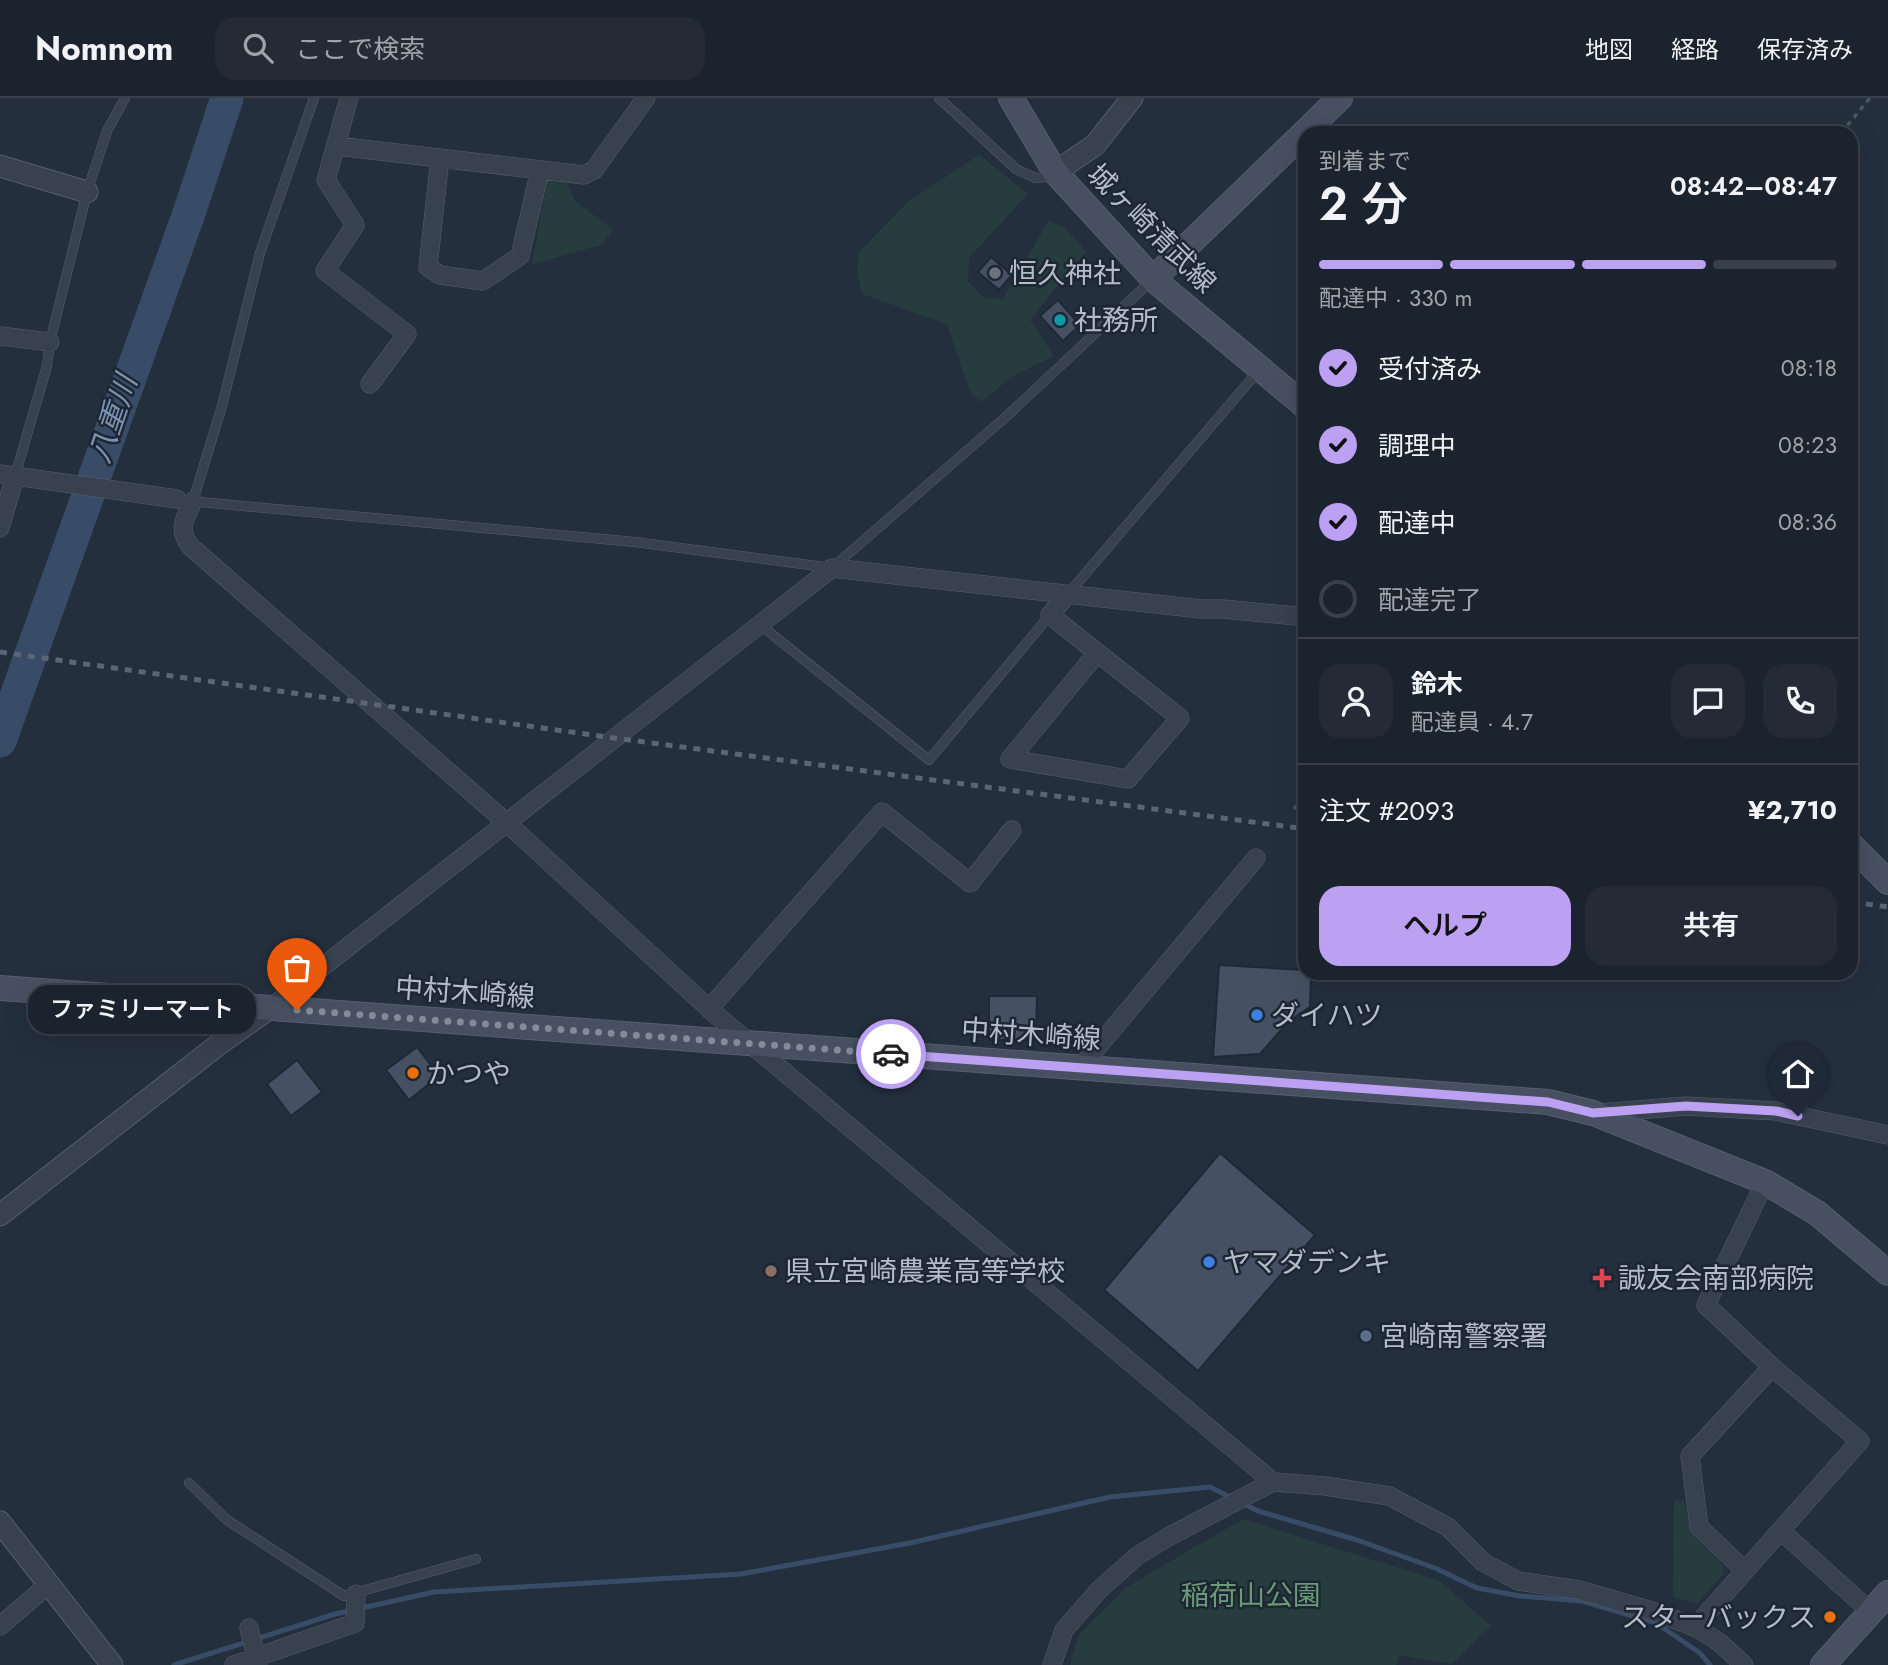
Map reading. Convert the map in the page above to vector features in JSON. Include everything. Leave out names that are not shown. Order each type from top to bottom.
[{"type":"main road","name":"城ヶ崎清武線","points":[[1011,98],[1055,172],[1153,279],[1298,400]]},
{"type":"main road","points":[[1311,126],[1340,98]]},
{"type":"main road","points":[[1153,279],[1298,139]]},
{"type":"main road","points":[[1858,852],[1888,882]]},
{"type":"main road","name":"中村木崎線","points":[[0,988],[1548,1102],[1593,1113],[1765,1182],[1817,1213],[1888,1273]]},
{"type":"main road","points":[[1823,1665],[1888,1593]]},
{"type":"street","points":[[349,98],[326,180],[355,225],[325,271],[407,334],[370,384]]},
{"type":"street","points":[[337,146],[584,175],[594,170],[646,98]]},
{"type":"street","points":[[1055,172],[1095,145],[1132,98]]},
{"type":"street","points":[[440,158],[428,267],[440,275],[483,281],[520,256],[540,170]]},
{"type":"street","points":[[0,166],[88,192]]},
{"type":"street","points":[[0,335],[50,342]]},
{"type":"street","points":[[0,528],[15,476],[185,500],[182,527],[183,535],[190,546],[507,823],[709,1009],[1273,1482]]},
{"type":"street","points":[[0,1214],[218,1045],[270,1008],[832,568],[1067,595],[1298,616]]},
{"type":"street","points":[[1067,595],[1050,615],[1180,718],[1128,779],[1010,759],[1097,653]]},
{"type":"street","points":[[709,1009],[882,812],[970,883],[1012,830]]},
{"type":"street","points":[[1080,1068],[1256,858]]},
{"type":"street","points":[[1593,1113],[1686,1106],[1776,1111],[1888,1135]]},
{"type":"street","points":[[1695,1628],[1860,1441],[1772,1367],[1706,1305],[1765,1182]]},
{"type":"street","points":[[1745,1571],[1699,1527],[1690,1456],[1772,1367]]},
{"type":"street","points":[[1052,1665],[1063,1630],[1099,1590],[1137,1556],[1273,1482],[1325,1486],[1389,1496],[1448,1527],[1483,1562],[1518,1581],[1579,1590],[1655,1612],[1695,1628],[1718,1642],[1744,1665]]},
{"type":"street","points":[[0,1522],[112,1665]]},
{"type":"street","points":[[1781,1531],[1871,1612]]},
{"type":"street","points":[[0,1626],[49,1584]]},
{"type":"street","points":[[234,1665],[355,1623],[356,1594]]},
{"type":"street","points":[[249,1628],[257,1657]]},
{"type":"lane","points":[[15,476],[47,366],[50,342],[88,192],[107,131],[125,98]]},
{"type":"lane","points":[[314,98],[260,253],[222,406],[185,500],[635,542],[832,568],[1008,415],[1153,279]]},
{"type":"lane","points":[[939,98],[1016,169],[1035,178],[1046,177],[1055,172]]},
{"type":"lane","points":[[1067,595],[1260,369]]},
{"type":"lane","points":[[759,624],[929,760],[1050,615]]},
{"type":"lane","points":[[188,1483],[226,1520],[344,1597],[476,1559]]},
{"type":"path","points":[[1847,126],[1870,98]]},
{"type":"path","points":[[1294,809],[1298,805]]},
{"type":"green space","points":[[979,155],[1028,194],[969,258],[968,281],[984,298],[1003,299],[1049,220],[1063,227],[1086,251],[1030,320],[1054,356],[1013,376],[981,402],[970,392],[947,324],[862,294],[857,273],[859,252],[909,201]]},
{"type":"green space","points":[[547,181],[567,183],[575,201],[613,229],[602,245],[532,264]]},
{"type":"green space","points":[[1674,1500],[1684,1501],[1691,1533],[1724,1566],[1724,1573],[1697,1604],[1673,1597]]},
{"type":"green space","name":"稲荷山公園","points":[[1243,1519],[1440,1581],[1491,1626],[1452,1664],[1399,1655],[1396,1665],[1070,1665],[1079,1635],[1125,1588]]},
{"type":"building","name":"恒久神社","points":[[991,257],[1012,275],[999,290],[978,272]]},
{"type":"building","name":"社務所","points":[[1058,300],[1080,325],[1063,341],[1040,316]]},
{"type":"building","name":"ダイハツ","points":[[1219,965],[1298,970],[1298,980],[1311,980],[1310,1007],[1288,1022],[1260,1054],[1213,1057]]},
{"type":"building","points":[[989,996],[1037,996],[1036,1040],[989,1040]]},
{"type":"building","name":"かつや","points":[[417,1047],[439,1076],[409,1100],[386,1070]]},
{"type":"building","points":[[297,1060],[322,1092],[291,1116],[267,1084]]},
{"type":"building","name":"ヤマダデンキ","points":[[1220,1153],[1315,1235],[1198,1371],[1104,1290]]},
{"type":"waterway","name":"八重川","points":[[0,741],[188,216],[227,98]]},
{"type":"waterway","points":[[174,1665],[335,1614],[434,1592],[741,1574],[910,1543],[1110,1497],[1210,1487],[1232,1498]]},
{"type":"waterway","points":[[1244,1504],[1258,1511],[1357,1540],[1435,1568],[1477,1588],[1520,1596],[1582,1601],[1656,1623],[1700,1653],[1710,1665]]},
{"type":"railway","points":[[0,652],[614,738],[1298,828]]},
{"type":"railway","points":[[1858,903],[1888,907]]},
{"type":"way so far","points":[[297,1010],[891,1054]]},
{"type":"place","name":"恒久神社","points":[[995,273]]},
{"type":"place","name":"社務所","points":[[1060,320]]},
{"type":"place","name":"ファミリーマート","points":[[297,1010]]},
{"type":"place","name":"ダイハツ","points":[[1257,1015]]},
{"type":"place","name":"かつや","points":[[413,1073]]},
{"type":"place","name":"ヤマダデンキ","points":[[1209,1262]]},
{"type":"place","name":"県立宮崎農業高等学校","points":[[771,1271]]},
{"type":"place","name":"誠友会南部病院","points":[[1602,1278]]},
{"type":"place","name":"宮崎南警察署","points":[[1366,1336]]},
{"type":"place","name":"スターバックス","points":[[1830,1617]]},
{"type":"route","points":[[891,1054],[1548,1102],[1593,1113],[1686,1106],[1776,1111],[1798,1116]]}]
